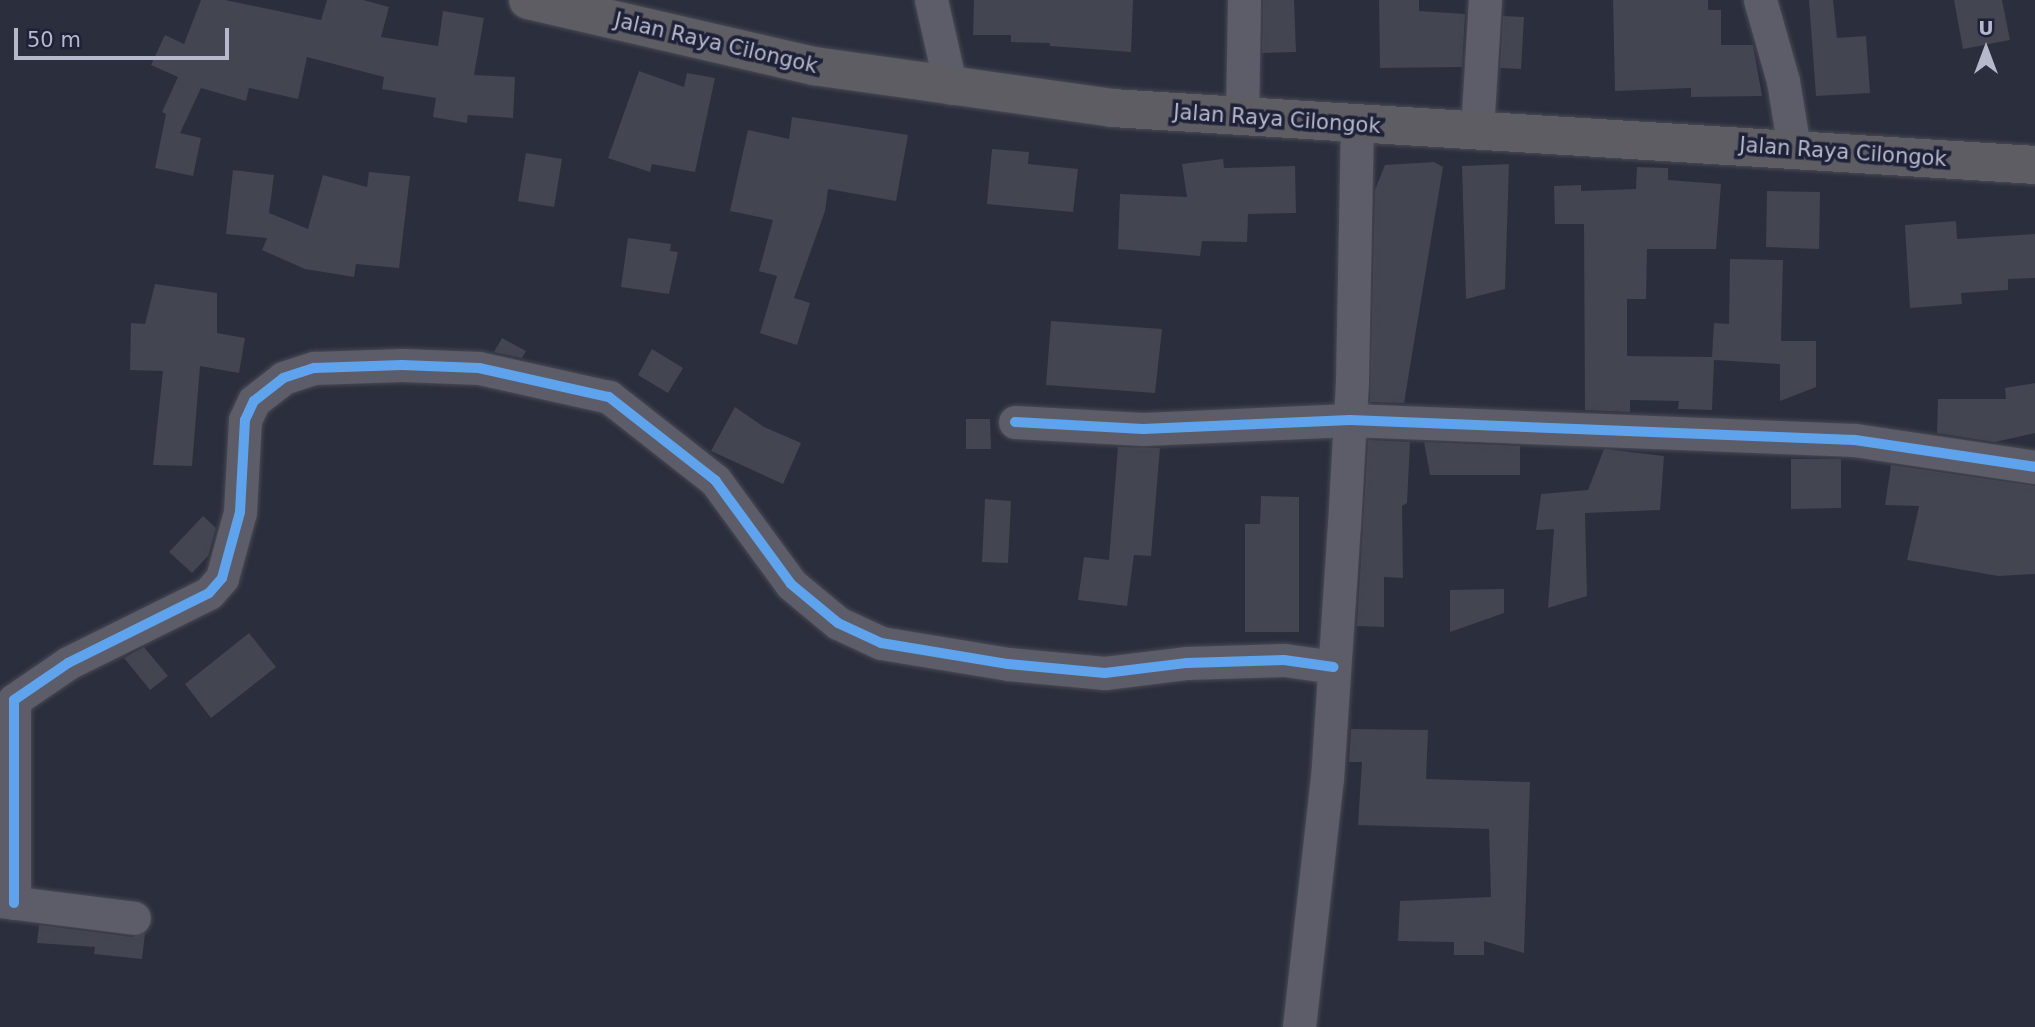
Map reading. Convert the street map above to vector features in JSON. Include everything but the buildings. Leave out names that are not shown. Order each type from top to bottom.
[{"type":"highway","name":"Jalan Raya Cilongok","points":[[528,0],[814,66],[951,88],[1112,108],[1357,125],[1794,148],[2035,164]]},
{"type":"street","points":[[931,0],[951,88]]},
{"type":"street","points":[[1242,116],[1244,0]]},
{"type":"street","points":[[1477,130],[1485,0]]},
{"type":"street","points":[[1760,0],[1783,81],[1794,148]]},
{"type":"street","points":[[1299,1027],[1327,779],[1350,420],[1357,125]]},
{"type":"street","points":[[134,918],[7,902],[7,702],[68,663],[187,608],[222,578],[240,512],[241,439],[254,401],[284,379],[314,368],[402,365],[479,368],[609,397],[715,480],[792,584],[838,623],[881,643],[996,663],[1105,673],[1270,660],[1334,667]]},
{"type":"street","points":[[1015,422],[1143,429],[1350,420],[1855,440],[2035,467]]},
{"type":"cycle path","points":[[14,903],[14,700],[68,663],[209,593],[222,578],[240,512],[245,420],[254,401],[283,378],[314,368],[402,365],[479,368],[609,397],[715,480],[791,584],[838,623],[881,643],[1008,664],[1105,673],[1187,663],[1284,660],[1334,667]]},
{"type":"cycle path","points":[[1015,422],[1143,429],[1350,420],[1855,440],[2035,467]]}]
